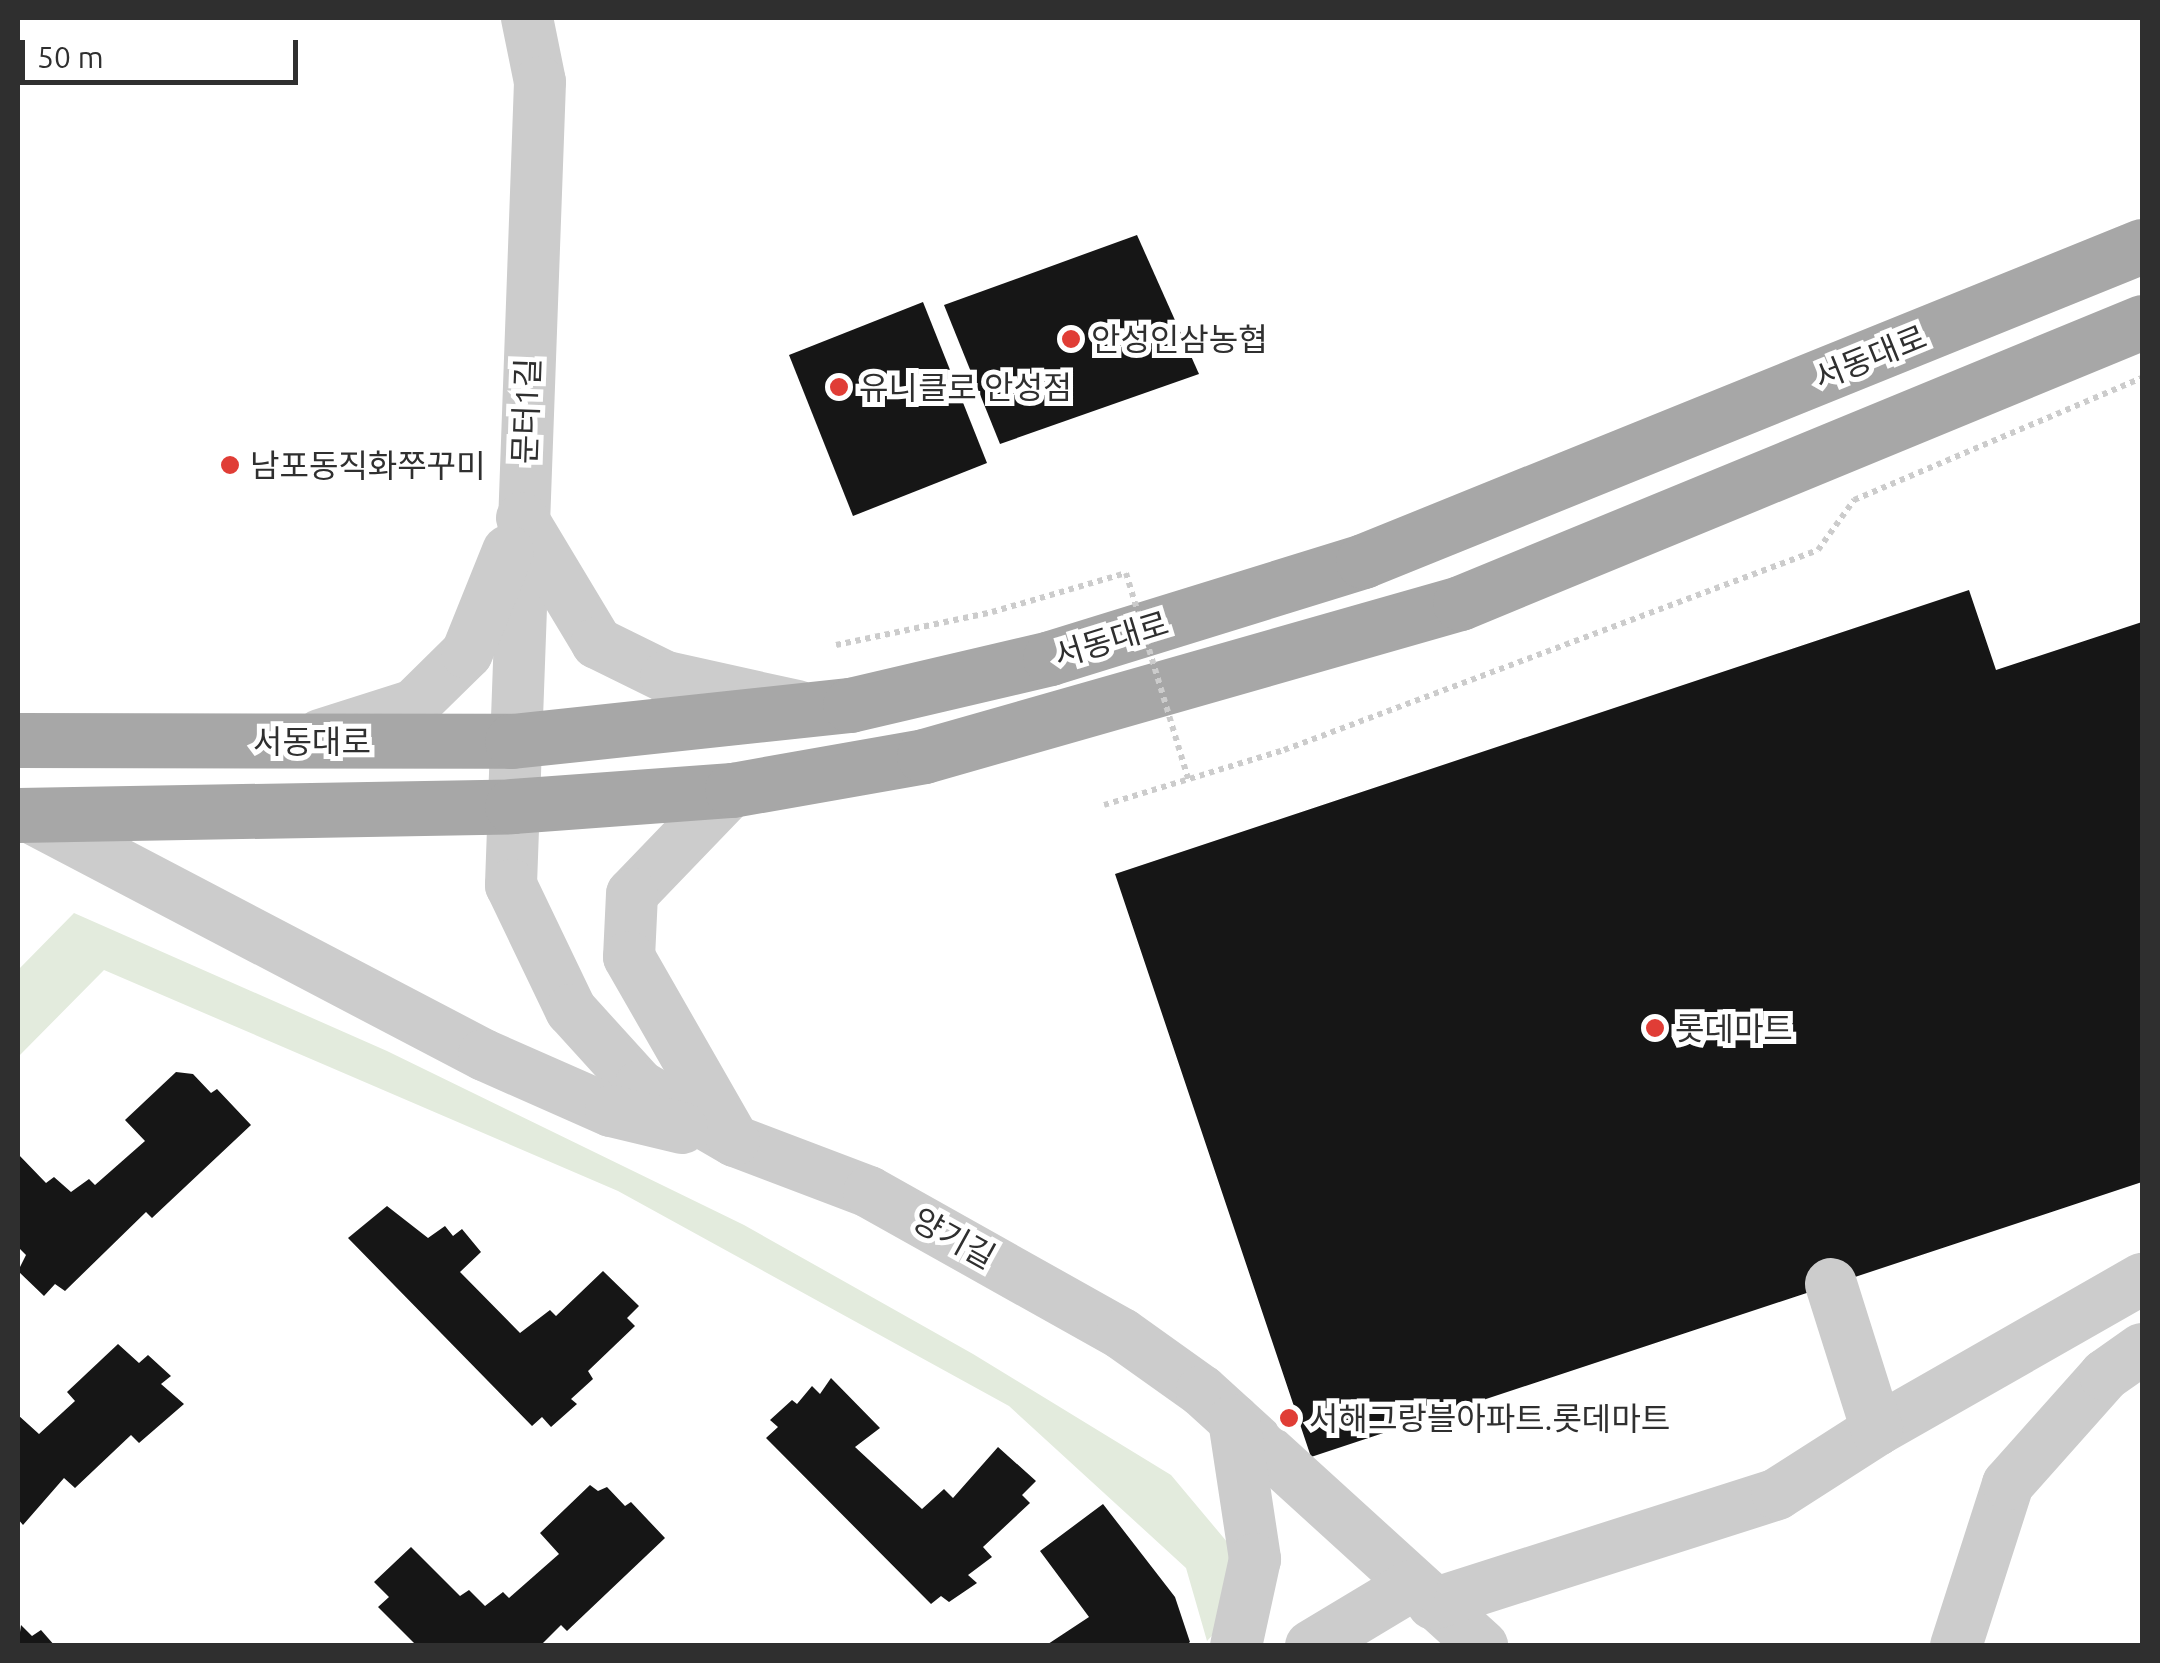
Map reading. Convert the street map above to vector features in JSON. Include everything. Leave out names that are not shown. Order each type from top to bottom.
[{"type":"main road","name":"서동대로","points":[[18,740],[512,741],[813,710],[1050,658],[1364,562],[2142,246]]},
{"type":"main road","name":"서동대로","points":[[22,815],[512,806],[732,790],[924,756],[1460,603],[2142,322]]},
{"type":"street","name":"문터1길","points":[[512,806],[540,82],[527,18]]},
{"type":"street","points":[[522,518],[597,643],[666,677],[813,710]]},
{"type":"street","points":[[300,741],[414,705],[467,653],[522,518]]},
{"type":"street","points":[[732,790],[632,894],[629,957],[735,1141]]},
{"type":"street","name":"양기길","points":[[512,806],[511,885],[571,1010],[640,1086],[735,1141],[869,1192],[1122,1334],[1234,1420],[1482,1646]]},
{"type":"street","points":[[22,815],[484,1056],[611,1111],[735,1141]]},
{"type":"street","points":[[1312,1646],[1422,1595],[1778,1494],[1878,1430],[2142,1279]]},
{"type":"street","points":[[1832,1284],[1878,1430]]},
{"type":"street","points":[[1956,1646],[2008,1484],[2105,1375],[2142,1348]]},
{"type":"street","points":[[1234,1420],[1255,1559],[1236,1646]]},
{"type":"path","points":[[1104,805],[1284,750],[1818,550],[1854,500],[2142,378]]},
{"type":"path","points":[[836,645],[992,612],[1126,572],[1188,780]]},
{"type":"shaded area","points":[[74,913],[387,1051],[744,1225],[973,1354],[1171,1475],[1238,1555],[1238,1608],[1207,1641],[1186,1568],[1009,1406],[618,1191],[104,970],[18,1057],[18,970]]},
{"type":"building","name":"안성인삼농협","points":[[1137,235],[1199,374],[1000,444],[944,305]]},
{"type":"building","points":[[923,302],[987,463],[853,516],[789,355]]},
{"type":"building","name":"롯데마트","points":[[1969,590],[1996,670],[2142,622],[2142,1182],[1311,1457],[1115,874]]},
{"type":"building","points":[[176,1072],[193,1074],[211,1093],[217,1089],[251,1125],[152,1218],[146,1212],[65,1291],[55,1284],[44,1296],[18,1271],[26,1255],[18,1247],[18,1154],[46,1183],[54,1177],[71,1192],[89,1179],[95,1185],[145,1141],[125,1120]]},
{"type":"building","points":[[387,1206],[428,1238],[445,1226],[453,1236],[462,1229],[481,1252],[460,1272],[520,1333],[550,1310],[556,1316],[603,1271],[639,1306],[627,1318],[635,1326],[588,1371],[593,1379],[571,1399],[577,1404],[551,1427],[542,1417],[532,1426],[348,1238]]},
{"type":"building","points":[[118,1344],[139,1363],[148,1355],[171,1376],[161,1384],[184,1404],[139,1443],[131,1435],[75,1488],[64,1478],[23,1525],[18,1519],[18,1415],[39,1434],[75,1401],[67,1392]]},
{"type":"building","points":[[831,1378],[880,1428],[855,1447],[922,1509],[944,1489],[953,1498],[998,1447],[1036,1481],[1022,1495],[1030,1503],[983,1547],[992,1557],[968,1575],[977,1583],[949,1602],[941,1596],[931,1604],[766,1438],[778,1427],[770,1420],[792,1400],[797,1404],[812,1386],[820,1394]]},
{"type":"building","points":[[590,1485],[598,1491],[607,1487],[625,1506],[631,1502],[665,1538],[567,1631],[561,1625],[540,1646],[417,1646],[378,1607],[389,1597],[374,1582],[411,1547],[460,1596],[469,1590],[485,1606],[503,1592],[509,1598],[559,1554],[540,1533]]},
{"type":"building","points":[[1103,1504],[1175,1597],[1190,1642],[1185,1646],[1045,1646],[1089,1617],[1040,1551]]},
{"type":"building","points":[[21,1625],[32,1636],[41,1630],[55,1646],[18,1646]]},
{"type":"place","name":"안성인삼농협","points":[[1071,339]]},
{"type":"place","name":"유니클로 안성점","points":[[839,387]]},
{"type":"place","name":"남포동직화쭈꾸미","points":[[230,465]]},
{"type":"place","name":"롯데마트","points":[[1655,1028]]},
{"type":"place","name":"서해그랑블아파트.롯데마트","points":[[1289,1418]]}]
